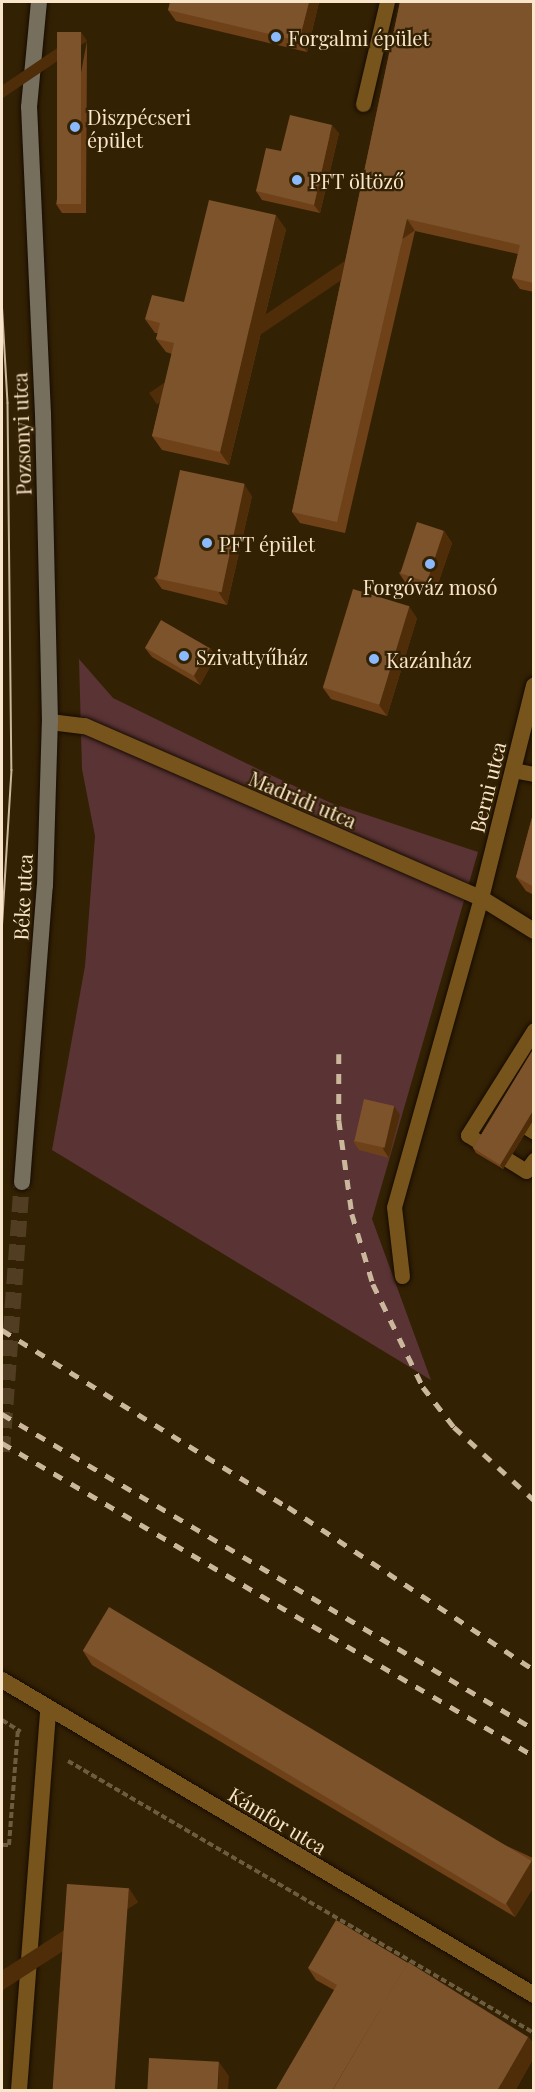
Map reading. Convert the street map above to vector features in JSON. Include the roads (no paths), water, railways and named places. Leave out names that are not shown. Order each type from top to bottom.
[{"type":"main road","name":"Pozsonyi utca","points":[[39,2],[29,107],[43,414],[50,722]]},
{"type":"main road","name":"Béke utca","points":[[22,1182],[45,886],[50,722]]},
{"type":"street","name":"Berni utca","points":[[481,898],[534,686]]},
{"type":"street","name":"Madridi utca","points":[[50,722],[85,726],[481,898],[534,931]]},
{"type":"street","name":"Kámfor utca","points":[[2,1680],[534,1995]]},
{"type":"street","points":[[19,2091],[48,1709]]},
{"type":"lane","points":[[363,104],[387,2]]},
{"type":"lane","points":[[513,770],[534,774]]},
{"type":"lane","points":[[402,1276],[394,1208],[481,898]]},
{"type":"lane","points":[[534,1030],[527,1053],[501,1081],[468,1135],[526,1171],[534,1160]]},
{"type":"lane","points":[[501,1081],[518,1091]]},
{"type":"lane","points":[[488,1104],[534,1132]]},
{"type":"tunnel","points":[[2,1452],[22,1182]]},
{"type":"tram line","points":[[2,299],[8,403],[12,770],[2,935]]},
{"type":"railway","points":[[339,1054],[339,1120],[352,1214],[373,1284],[423,1387],[454,1427],[534,1500]]},
{"type":"railway","points":[[2,1330],[288,1507],[534,1670]]},
{"type":"railway","points":[[2,1414],[534,1729]]},
{"type":"railway","points":[[2,1443],[534,1756]]},
{"type":"place","name":"Forgalmi épület","points":[[276,37]]},
{"type":"place","name":"Diszpécseri épület","points":[[75,127]]},
{"type":"place","name":"PFT öltöző","points":[[297,180]]},
{"type":"place","name":"PFT épület","points":[[207,543]]},
{"type":"place","name":"Forgóváz mosó","points":[[430,564]]},
{"type":"place","name":"Szivattyűház","points":[[184,656]]},
{"type":"place","name":"Kazánház","points":[[374,659]]}]
